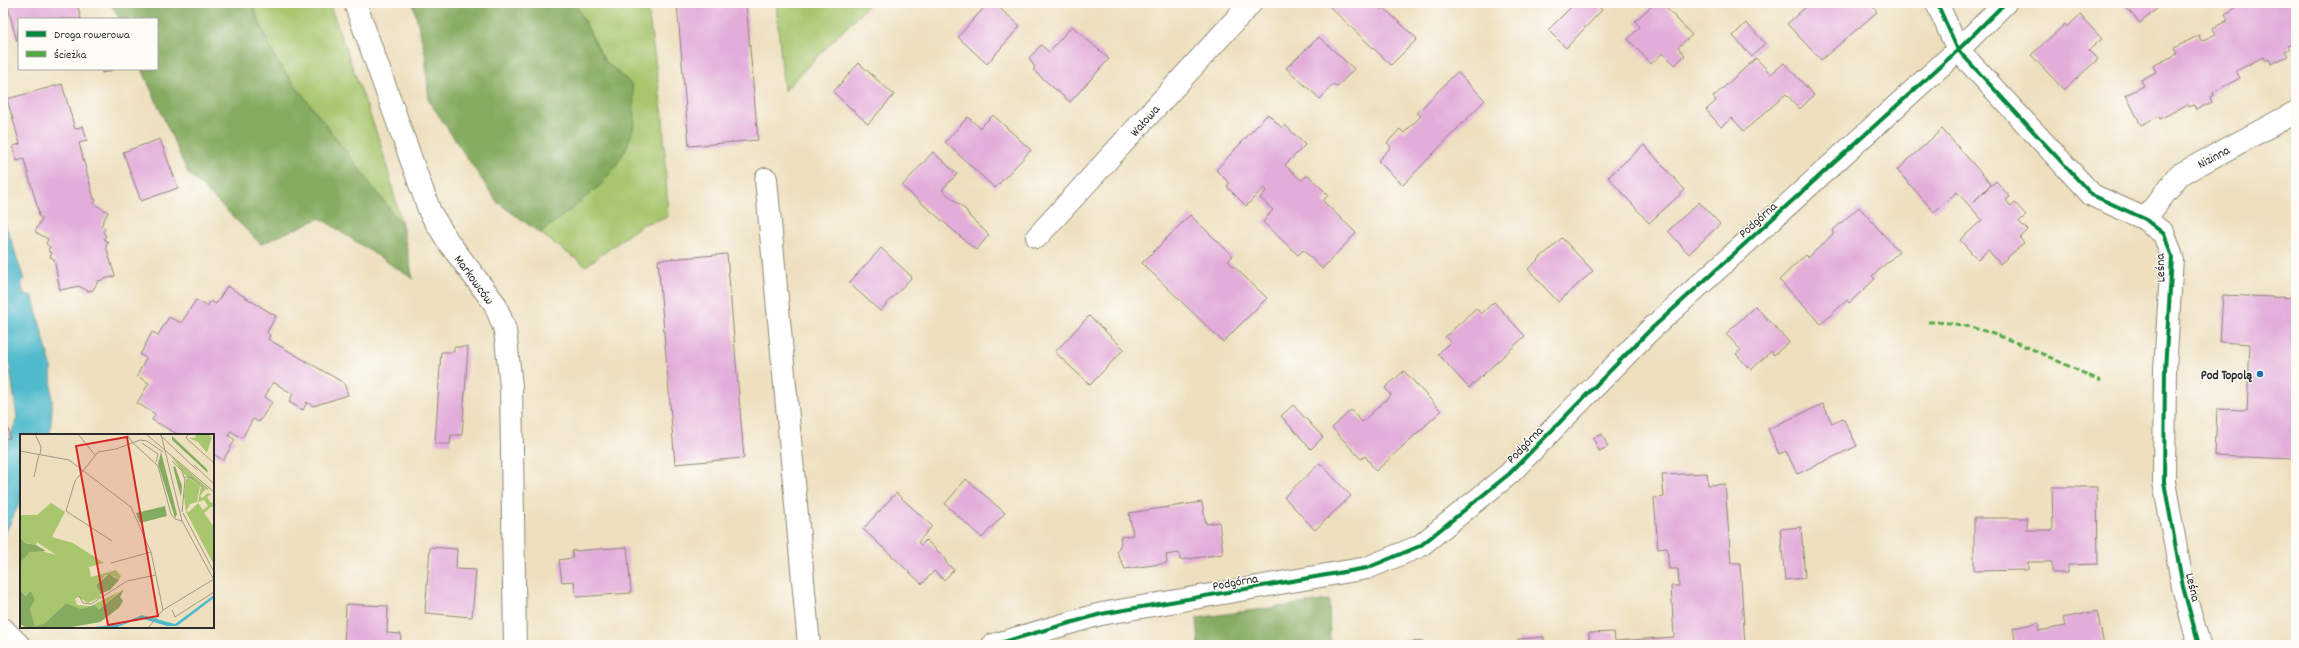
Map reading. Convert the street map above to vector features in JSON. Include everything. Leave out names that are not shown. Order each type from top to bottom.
[{"type":"street","name":"Markowców","points":[[355,3],[430,212],[449,243],[495,304],[505,330],[512,386],[515,645]]},
{"type":"street","name":"Wałowa","points":[[1037,237],[1251,3]]},
{"type":"street","name":"Leśna","points":[[1937,3],[1958,50],[2092,195],[2145,219],[2164,234],[2172,257],[2165,370],[2164,482],[2183,587],[2199,645]]},
{"type":"street","points":[[1958,50],[2005,3]]},
{"type":"street","name":"Podgórna","points":[[993,645],[1101,614],[1367,568],[1420,546],[1509,474],[1649,330],[1958,50]]},
{"type":"street","name":"Nizinna","points":[[2145,219],[2179,175],[2296,112]]},
{"type":"street","points":[[766,179],[809,645]]},
{"type":"street","points":[[3,629],[19,645]]},
{"type":"green space","points":[[110,3],[251,3],[276,60],[402,225],[413,279],[320,218],[261,244],[188,173],[142,70],[158,70],[158,18],[119,18]]},
{"type":"green space","points":[[251,3],[329,3],[381,145],[402,225],[276,60]]},
{"type":"green space","points":[[413,3],[575,3],[604,60],[632,85],[635,120],[629,142],[620,159],[598,187],[540,233],[497,202],[429,101],[425,53]]},
{"type":"green space","points":[[575,3],[647,3],[663,117],[668,217],[643,224],[586,266],[540,233],[602,184],[632,85],[604,60]]},
{"type":"green space","points":[[776,3],[870,3],[784,91]]},
{"type":"green space","points":[[1329,600],[1330,645],[1199,645],[1197,618]]},
{"type":"water","points":[[3,222],[5,222],[24,280],[21,282],[24,296],[32,295],[51,366],[52,408],[50,434],[20,434],[20,502],[3,538],[3,458],[17,418],[10,367],[3,340]]},
{"type":"building","points":[[7,3],[77,3],[81,18],[18,18],[17,42]]},
{"type":"building","points":[[677,3],[746,3],[758,140],[689,146]]},
{"type":"building","points":[[988,3],[994,3],[1020,26],[987,64],[958,37]]},
{"type":"building","points":[[1332,3],[1379,3],[1377,5],[1382,10],[1384,8],[1417,39],[1391,65],[1329,6]]},
{"type":"building","points":[[1575,3],[1595,3],[1602,10],[1566,48],[1548,30]]},
{"type":"building","points":[[1655,3],[1662,3],[1692,35],[1678,47],[1685,55],[1675,65],[1663,53],[1651,64],[1628,39],[1640,27],[1635,21]]},
{"type":"building","points":[[1810,3],[1869,3],[1877,12],[1821,60],[1787,24]]},
{"type":"building","points":[[2122,3],[2164,3],[2140,23]]},
{"type":"building","points":[[2245,3],[2296,3],[2296,43],[2288,46],[2290,49],[2285,51],[2288,56],[2271,64],[2269,59],[2265,61],[2263,57],[2236,71],[2240,78],[2213,92],[2214,95],[2210,97],[2212,102],[2196,110],[2194,105],[2189,107],[2188,104],[2160,119],[2159,116],[2141,125],[2126,95],[2144,86],[2141,80],[2156,72],[2153,66],[2177,54],[2174,48],[2199,35],[2201,41],[2216,34],[2213,28],[2228,20],[2225,14]]},
{"type":"building","points":[[2080,15],[2102,39],[2089,50],[2098,59],[2064,90],[2031,55],[2065,24],[2067,27]]},
{"type":"building","points":[[1746,23],[1765,43],[1752,57],[1733,36]]},
{"type":"building","points":[[1072,26],[1109,59],[1070,102],[1033,70],[1035,68],[1029,58],[1041,45],[1049,52]]},
{"type":"building","points":[[1319,37],[1354,69],[1337,87],[1333,84],[1320,99],[1286,68]]},
{"type":"building","points":[[1756,58],[1771,74],[1784,63],[1814,95],[1800,109],[1786,94],[1744,131],[1732,118],[1721,127],[1706,110],[1716,101],[1713,97]]},
{"type":"building","points":[[859,63],[894,95],[868,124],[833,92]]},
{"type":"building","points":[[101,70],[111,70],[111,71],[102,73]]},
{"type":"building","points":[[1457,72],[1485,100],[1403,185],[1378,161],[1391,147],[1387,143],[1400,129],[1404,133],[1421,116],[1417,113]]},
{"type":"building","points":[[62,84],[75,129],[83,126],[87,141],[79,143],[94,199],[96,200],[94,204],[108,212],[101,226],[105,228],[103,233],[106,235],[104,239],[108,242],[106,246],[115,276],[98,281],[93,290],[88,291],[79,286],[60,290],[54,259],[50,257],[52,253],[48,251],[50,247],[46,244],[48,239],[35,232],[42,218],[38,216],[39,213],[24,159],[17,161],[13,146],[20,144],[7,99]]},
{"type":"building","points":[[1268,114],[1282,128],[1285,125],[1305,145],[1285,165],[1301,180],[1308,175],[1328,195],[1323,201],[1356,233],[1322,269],[1303,250],[1298,255],[1263,222],[1273,210],[1260,198],[1266,191],[1264,188],[1246,206],[1227,187],[1229,183],[1216,170]]},
{"type":"building","points":[[993,115],[1031,150],[995,188],[945,142],[968,117],[980,128]]},
{"type":"building","points":[[1942,129],[1991,184],[1972,203],[1996,181],[2010,197],[2006,200],[2011,207],[2015,203],[2026,215],[2019,222],[2028,230],[2020,238],[2024,243],[2000,264],[1988,250],[1978,260],[1960,240],[1982,220],[1957,192],[1934,212],[1897,170]]},
{"type":"building","points":[[160,139],[178,188],[141,201],[123,152]]},
{"type":"building","points":[[1644,145],[1685,190],[1649,223],[1608,177]]},
{"type":"building","points":[[933,152],[957,174],[942,190],[966,210],[970,217],[989,235],[976,250],[902,186]]},
{"type":"building","points":[[1699,202],[1720,224],[1689,254],[1668,231]]},
{"type":"building","points":[[1859,207],[1899,252],[1872,276],[1875,279],[1849,303],[1847,300],[1821,324],[1779,280],[1805,255],[1808,258],[1834,233],[1832,231]]},
{"type":"building","points":[[1190,215],[1233,256],[1228,261],[1267,298],[1223,342],[1142,263]]},
{"type":"building","points":[[1562,238],[1593,271],[1558,302],[1528,269]]},
{"type":"building","points":[[881,248],[912,277],[880,311],[849,283]]},
{"type":"building","points":[[727,254],[744,458],[675,464],[658,260]]},
{"type":"building","points":[[227,286],[276,316],[267,332],[270,335],[268,339],[344,383],[348,395],[313,406],[307,402],[303,410],[289,402],[293,394],[273,382],[265,397],[272,402],[259,422],[253,419],[242,438],[231,431],[228,435],[235,440],[223,460],[214,455],[214,434],[177,434],[152,420],[155,414],[137,403],[149,383],[137,376],[146,358],[140,355],[152,332],[158,335],[169,317],[181,323],[196,300],[207,306],[211,301],[216,304]]},
{"type":"building","points":[[2223,295],[2296,298],[2296,459],[2215,456],[2217,409],[2247,410],[2250,344],[2220,342]]},
{"type":"building","points":[[1494,302],[1525,336],[1469,388],[1438,354],[1450,342],[1445,337],[1476,308],[1481,314]]},
{"type":"building","points":[[1755,306],[1789,342],[1774,355],[1771,351],[1751,370],[1736,354],[1741,350],[1726,334]]},
{"type":"building","points":[[1089,316],[1124,349],[1090,385],[1055,352]]},
{"type":"building","points":[[454,347],[468,347],[462,435],[451,435],[450,444],[435,444],[441,352],[454,352]]},
{"type":"building","points":[[1404,371],[1441,411],[1376,471],[1365,456],[1361,459],[1332,428],[1351,410],[1362,422],[1391,395],[1385,388]]},
{"type":"building","points":[[3,404],[10,438],[3,439]]},
{"type":"building","points":[[1823,404],[1832,423],[1843,418],[1857,446],[1797,474],[1786,451],[1779,454],[1768,429]]},
{"type":"building","points":[[1293,405],[1323,437],[1311,449],[1281,416]]},
{"type":"building","points":[[1602,434],[1608,447],[1599,451],[1593,438]]},
{"type":"building","points":[[1320,463],[1351,496],[1315,530],[1284,497]]},
{"type":"building","points":[[1707,473],[1708,485],[1725,484],[1731,563],[1740,563],[1745,645],[1576,645],[1589,643],[1589,633],[1614,632],[1615,641],[1674,637],[1671,586],[1679,586],[1678,569],[1669,569],[1667,548],[1658,549],[1654,498],[1664,497],[1662,475]]},
{"type":"building","points":[[966,479],[1005,513],[982,538],[945,504]]},
{"type":"building","points":[[2052,487],[2097,487],[2098,564],[2068,565],[2068,573],[2052,573],[2052,562],[2028,562],[2028,570],[1974,571],[1974,518],[2027,518],[2027,530],[2053,530]]},
{"type":"building","points":[[896,493],[932,526],[918,542],[921,545],[926,540],[944,557],[947,564],[954,570],[944,580],[934,571],[922,584],[863,529]]},
{"type":"building","points":[[1202,502],[1206,524],[1219,522],[1223,554],[1180,560],[1179,553],[1166,555],[1167,563],[1125,569],[1117,552],[1121,543],[1120,537],[1133,535],[1129,513]]},
{"type":"building","points":[[1801,527],[1805,578],[1785,580],[1780,529]]},
{"type":"building","points":[[430,547],[457,549],[456,569],[476,570],[472,617],[425,613]]},
{"type":"building","points":[[627,547],[631,593],[576,597],[574,581],[562,582],[559,560],[573,558],[572,551]]},
{"type":"building","points":[[346,604],[388,606],[387,633],[401,634],[400,645],[344,645]]},
{"type":"building","points":[[2097,611],[2104,645],[2016,645],[2013,628],[2038,623],[2039,631],[2065,626],[2063,618]]},
{"type":"building","points":[[1544,637],[1544,645],[1518,645],[1518,639]]},
{"type":"building","points":[[1423,641],[1423,645],[1395,645],[1395,643]]},
{"type":"marked path","points":[[1928,322],[1949,323],[1971,327],[1993,334],[2039,352],[2101,381]]},
{"type":"cycle path","points":[[1937,3],[1958,50],[2092,195],[2145,219],[2164,234],[2172,257],[2165,370],[2164,482],[2183,587],[2199,645]]},
{"type":"cycle path","points":[[993,645],[1101,614],[1367,568],[1420,546],[1509,474],[1649,331],[1958,50],[2005,3]]},
{"type":"place","name":"Pod Topolą","points":[[2260,374]]}]
